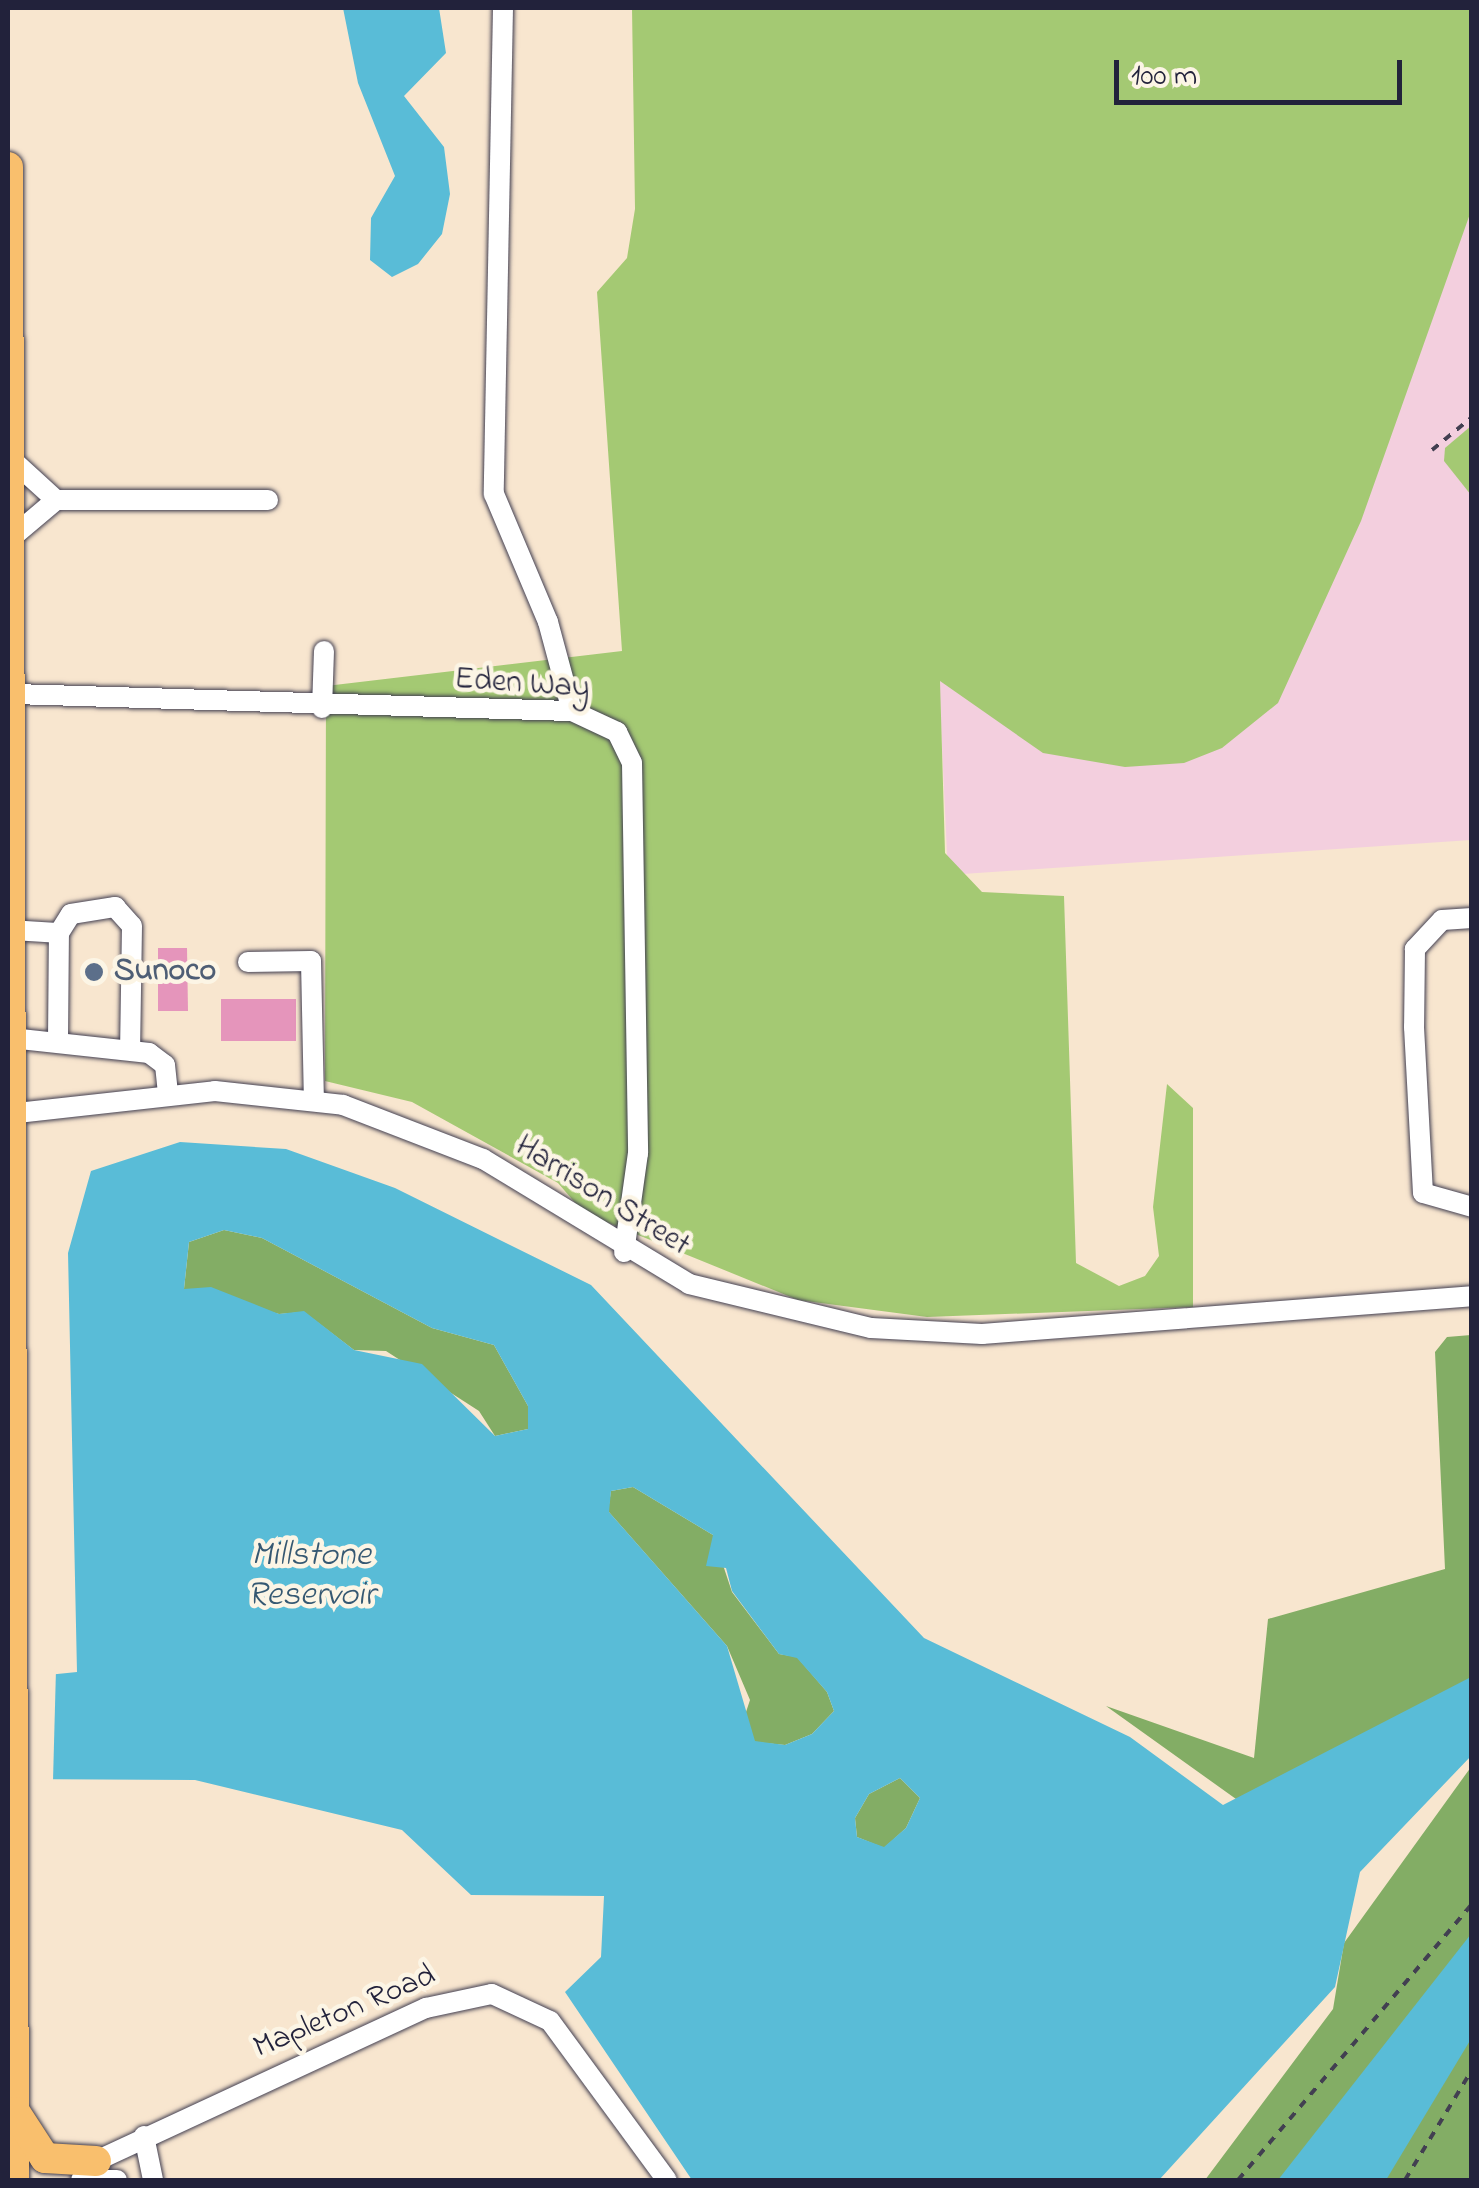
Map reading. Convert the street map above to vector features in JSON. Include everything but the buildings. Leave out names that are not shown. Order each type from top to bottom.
[{"type":"highway","points":[[8,168],[14,694],[10,1113],[14,2180]]},
{"type":"highway","points":[[12,2106],[45,2158],[98,2174]]},
{"type":"highway","points":[[71,2180],[98,2174]]},
{"type":"street","points":[[503,8],[494,494],[548,622],[572,711]]},
{"type":"street","points":[[10,458],[56,500]]},
{"type":"street","points":[[11,538],[56,500],[268,500]]},
{"type":"street","points":[[322,708],[324,650]]},
{"type":"street","name":"Eden Way","points":[[14,694],[322,708],[572,711],[604,720],[632,763],[638,1152],[624,1252]]},
{"type":"street","points":[[58,1042],[59,934],[72,914],[115,907],[132,926],[130,1048]]},
{"type":"street","points":[[1472,918],[1442,920],[1416,948],[1414,1044],[1423,1193],[1472,1207]]},
{"type":"street","points":[[11,930],[59,934]]},
{"type":"street","points":[[248,962],[311,961],[314,1099]]},
{"type":"street","points":[[11,1038],[130,1048],[165,1065],[168,1094]]},
{"type":"street","name":"Harrison Street","points":[[10,1113],[168,1094],[314,1099],[454,1144],[624,1252],[744,1302],[912,1332],[1472,1296]]},
{"type":"street","name":"Mapleton Road","points":[[98,2174],[144,2136],[426,2008],[492,1994],[550,2021],[667,2180]]},
{"type":"street","points":[[144,2136],[154,2180]]},
{"type":"path","points":[[1432,450],[1472,417]]},
{"type":"path","points":[[1238,2180],[1472,1904]]},
{"type":"path","points":[[1404,2180],[1472,2070]]},
{"type":"shaded area","points":[[908,8],[1471,8],[1471,840],[948,875]]},
{"type":"green space","points":[[632,8],[1471,8],[1471,211],[1361,521],[1278,703],[1222,748],[1184,763],[1125,767],[1043,753],[940,681],[945,853],[982,892],[1064,896],[1076,1263],[1119,1286],[1145,1276],[1159,1256],[1153,1207],[1167,1084],[1193,1108],[1193,1307],[927,1317],[798,1300],[584,1213],[558,1183],[412,1102],[325,1081],[326,686],[622,651],[597,292],[627,258],[635,209]]},
{"type":"green space","points":[[1471,426],[1471,495],[1444,461],[1445,448]]},
{"type":"green space","points":[[224,1230],[262,1238],[432,1328],[494,1345],[528,1406],[528,1429],[495,1436],[479,1411],[386,1351],[354,1350],[304,1312],[279,1314],[184,1289],[189,1242]]},
{"type":"green space","points":[[1471,1335],[1471,1706],[1236,1799],[1106,1706],[1254,1758],[1268,1619],[1445,1569],[1435,1352],[1447,1337]]},
{"type":"green space","points":[[633,1487],[713,1535],[732,1592],[779,1654],[797,1657],[827,1692],[834,1711],[812,1734],[785,1745],[755,1742],[742,1724],[750,1700],[727,1646],[608,1511],[611,1491]]},
{"type":"green space","points":[[1471,1767],[1471,2180],[1205,2180],[1333,2009],[1344,1943]]},
{"type":"green space","points":[[900,1778],[920,1798],[906,1828],[884,1848],[857,1837],[855,1818],[869,1794]]},
{"type":"water","points":[[343,8],[439,8],[446,53],[404,96],[444,147],[450,194],[442,234],[418,264],[392,277],[370,260],[371,218],[395,176],[358,83]]},
{"type":"water","name":"Millstone Reservoir","points":[[180,1142],[286,1149],[395,1188],[591,1285],[924,1638],[1130,1737],[1223,1805],[1471,1677],[1471,1756],[1360,1872],[1335,1987],[1159,2180],[692,2180],[565,1992],[601,1957],[604,1896],[471,1895],[402,1830],[195,1780],[8,1779],[8,1679],[77,1672],[68,1253],[91,1171]],"holes":[[[224,1230],[262,1238],[432,1328],[494,1345],[528,1406],[528,1429],[495,1436],[422,1364],[354,1350],[304,1311],[279,1314],[211,1287],[184,1289],[189,1242]],[[633,1487],[713,1535],[706,1566],[726,1568],[732,1591],[779,1654],[797,1658],[827,1692],[834,1711],[812,1734],[785,1745],[755,1741],[727,1646],[609,1512],[611,1491]],[[900,1778],[920,1798],[906,1828],[884,1847],[857,1837],[855,1818],[869,1794]]]},
{"type":"water","points":[[1471,1934],[1471,2039],[1386,2180],[1278,2180]]},
{"type":"pier","points":[[56,1669],[53,1781],[8,1784],[8,1674]]},
{"type":"place","name":"Sunoco","points":[[94,972]]}]
